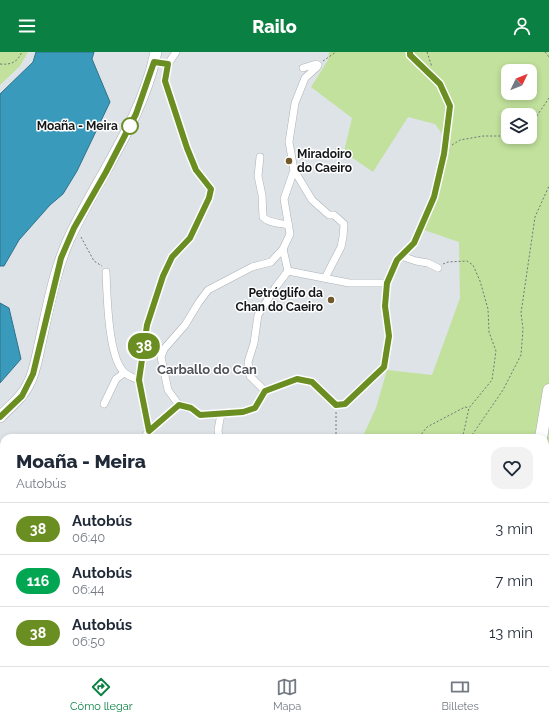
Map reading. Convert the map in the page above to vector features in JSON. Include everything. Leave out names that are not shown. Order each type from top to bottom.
[{"type":"highway","points":[[541,434],[549,390]]},
{"type":"main road","points":[[0,417],[22,396],[33,374],[61,258],[74,228],[106,172],[136,114],[155,57]]},
{"type":"street","points":[[147,434],[139,380],[147,325],[163,276],[172,257],[190,238],[209,198],[211,189],[196,170],[187,148],[165,81],[168,64],[176,52]]},
{"type":"street","points":[[294,170],[284,199],[290,234],[283,249],[271,262],[252,267],[208,290],[184,326],[164,349],[161,357],[168,390],[179,405],[191,408],[200,415],[243,412],[255,408],[265,391],[297,379],[312,382],[336,405],[345,404],[384,367],[389,336],[385,306],[387,283],[397,260],[414,243],[431,203],[444,154],[450,106],[440,84],[410,55],[410,52]]},
{"type":"street","points":[[155,57],[168,64]]},
{"type":"street","points":[[303,68],[316,64],[318,65]]},
{"type":"street","points":[[318,65],[317,68],[305,78],[295,103],[289,142],[294,170],[312,200],[329,215],[334,215],[341,219],[344,224],[343,237],[340,247],[325,278]]},
{"type":"street","points":[[260,157],[258,176],[262,196],[263,217],[270,222],[288,225]]},
{"type":"street","points":[[283,249],[288,271]]},
{"type":"street","points":[[401,256],[428,263],[437,268]]},
{"type":"street","points":[[288,271],[349,283],[387,283]]},
{"type":"street","points":[[265,391],[250,376],[248,362],[254,343],[258,316],[275,288],[288,271]]},
{"type":"street","points":[[106,272],[112,344],[116,360],[124,373],[139,380]]},
{"type":"street","points":[[104,404],[116,379],[124,373]]},
{"type":"street","points":[[147,434],[179,405]]},
{"type":"street","points":[[218,434],[221,414]]},
{"type":"path","points":[[0,64],[14,63],[18,60],[22,52]]},
{"type":"path","points":[[318,65],[336,52]]},
{"type":"path","points":[[545,52],[549,57]]},
{"type":"path","points":[[537,116],[549,98]]},
{"type":"path","points":[[444,154],[452,145],[460,140],[483,136],[501,136]]},
{"type":"path","points":[[473,434],[503,390],[521,355],[523,329],[521,313],[535,217],[549,186]]},
{"type":"path","points":[[74,228],[94,261],[102,266],[106,272]]},
{"type":"path","points":[[437,268],[448,262],[467,261],[473,265],[488,309],[489,332],[496,351],[492,380],[470,408],[463,434]]},
{"type":"path","points":[[336,405],[336,434]]},
{"type":"path","points":[[421,434],[427,427],[465,407],[470,408]]},
{"type":"green space","points":[[0,52],[28,52],[20,66],[0,85]]},
{"type":"green space","points":[[329,52],[549,52],[549,434],[364,434],[376,408],[387,370],[432,375],[460,298],[459,242],[424,230],[450,145],[435,124],[408,117],[373,172],[344,152],[352,118],[311,87],[328,60]]},
{"type":"water","points":[[36,52],[94,52],[92,59],[110,102],[77,171],[63,194],[50,205],[19,240],[4,266],[0,266],[0,94],[33,62]]},
{"type":"water","points":[[0,303],[9,308],[21,359],[0,383]]},
{"type":"bus line","name":"38","points":[[0,417],[22,396],[28,386],[33,374],[61,258],[74,228],[106,172],[136,114],[154,62],[168,64],[165,81],[187,148],[196,170],[211,189],[209,198],[190,238],[172,257],[163,276],[147,325],[139,380],[149,431],[179,405],[191,408],[200,415],[243,412],[255,408],[265,391],[297,379],[312,382],[336,405],[345,404],[384,367],[389,336],[385,306],[387,283],[397,260],[414,243],[434,197],[444,154],[450,106],[440,84],[410,55],[410,52]]},
{"type":"place","name":"Moaña - Meira","points":[[130,126]]},
{"type":"place","name":"Miradoiro do Caeiro","points":[[289,161]]},
{"type":"place","name":"Petróglifo da Chan do Caeiro","points":[[331,300]]},
{"type":"district","name":"Carballo do Can","points":[[207,369]]}]
